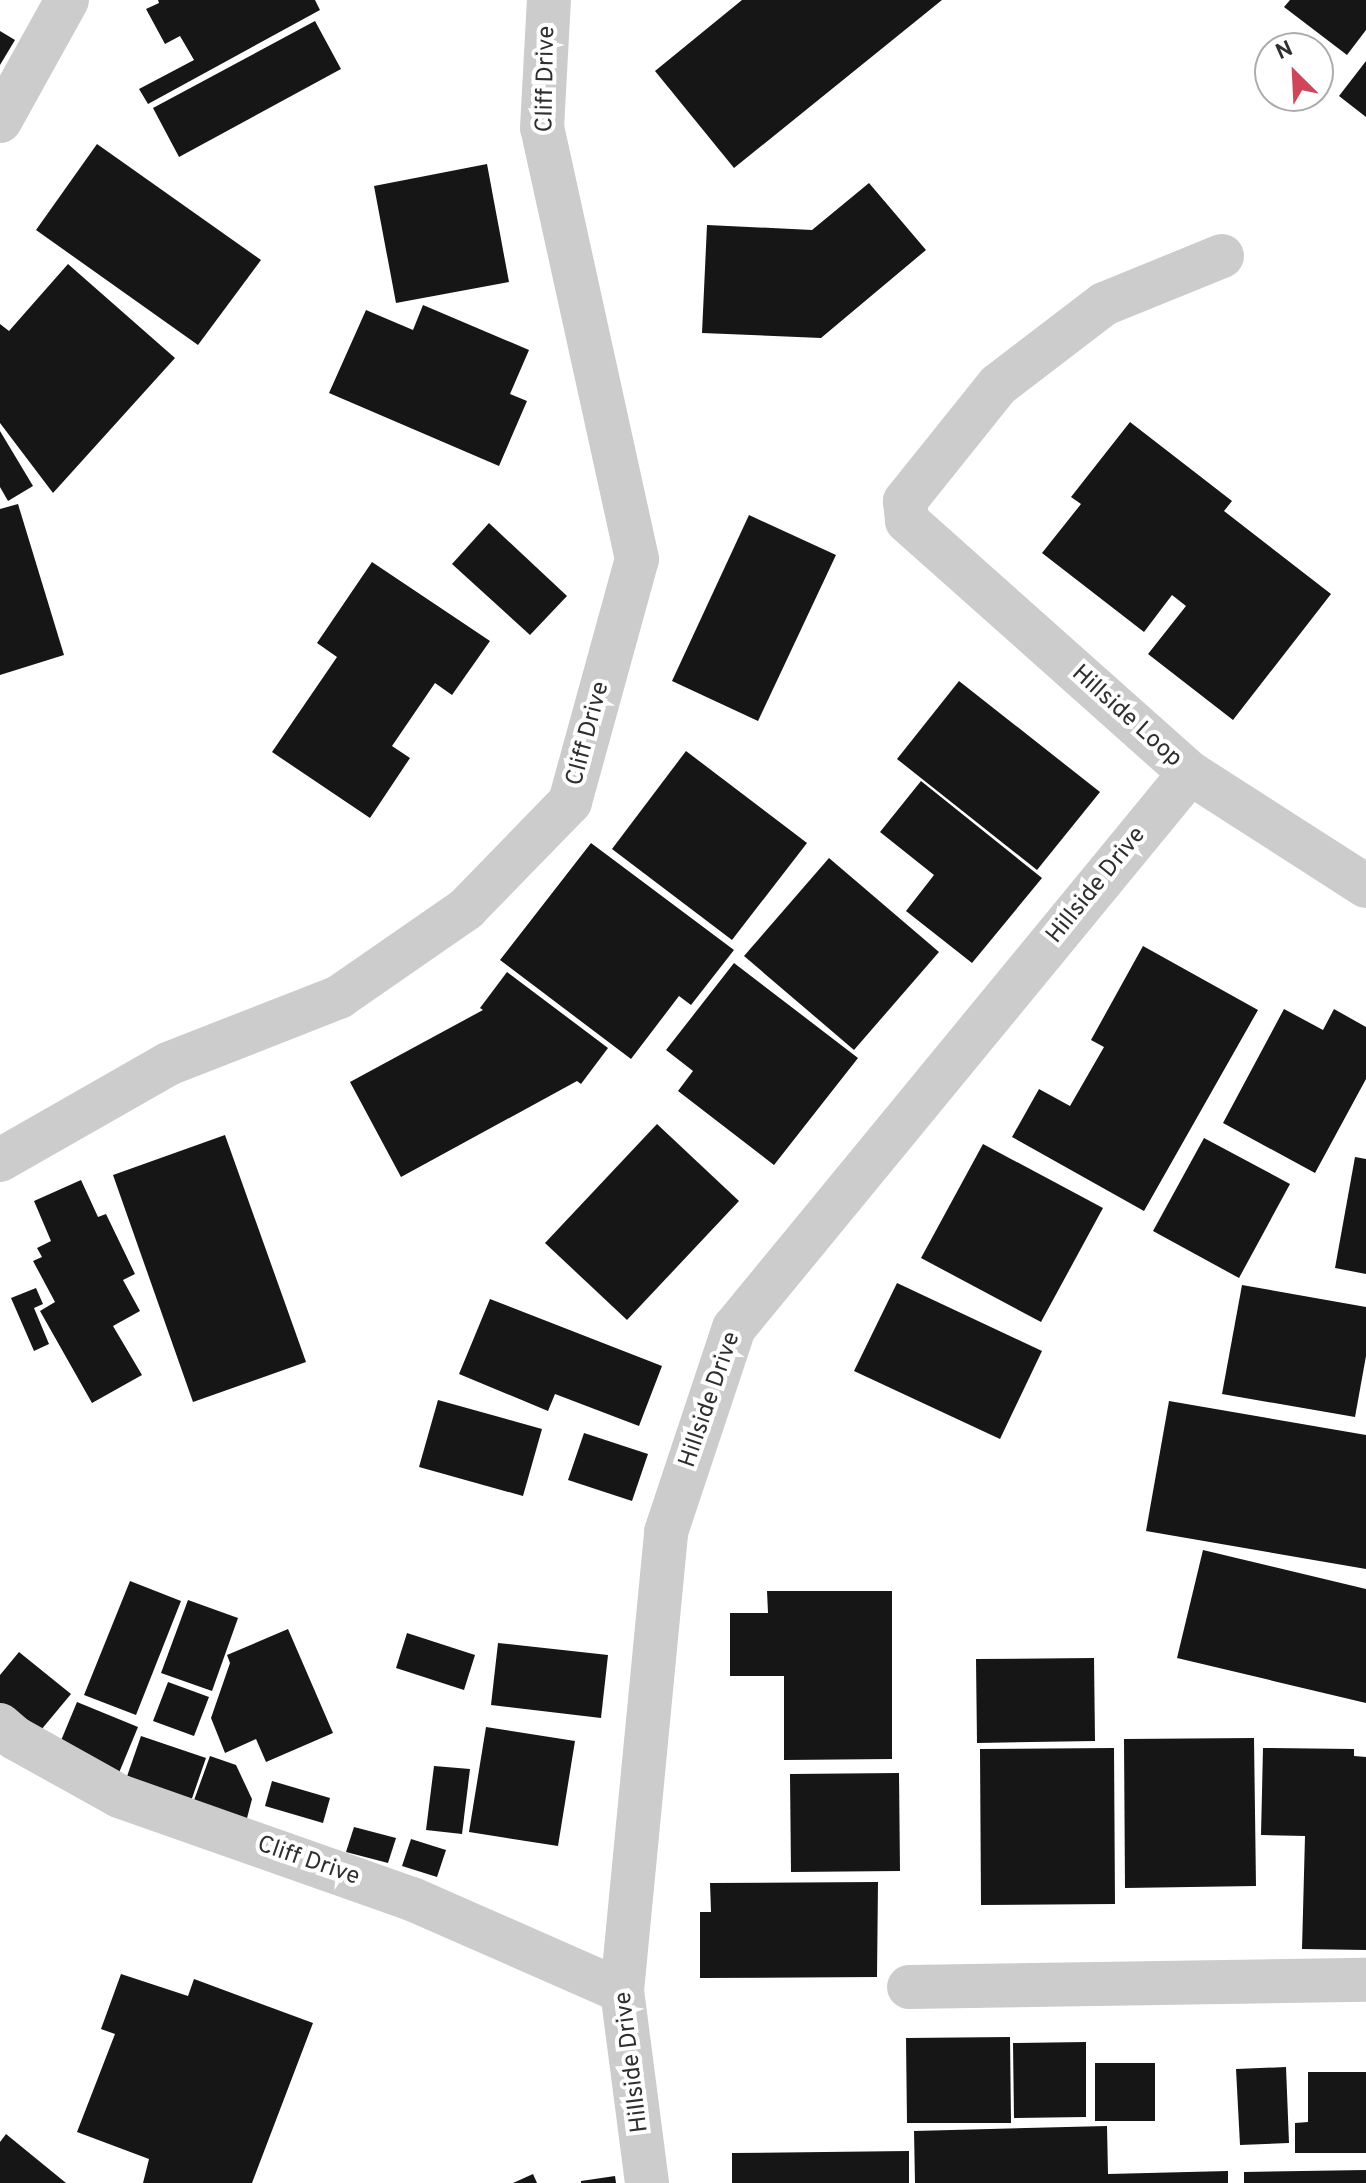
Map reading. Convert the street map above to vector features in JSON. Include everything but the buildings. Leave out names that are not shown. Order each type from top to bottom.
[{"type":"street","points":[[0,121],[67,0]]},
{"type":"street","name":"Cliff Drive","points":[[0,1160],[168,1064],[339,997],[466,909],[570,802],[637,559],[542,128],[549,0]]},
{"type":"street","name":"Hillside Loop","points":[[1222,256],[1104,304],[998,385],[905,501],[907,521],[1190,773],[1366,886]]},
{"type":"street","name":"Hillside Drive","points":[[647,2183],[622,1991],[666,1532],[734,1328],[1190,773]]},
{"type":"street","name":"Cliff Drive","points":[[0,1725],[15,1738],[119,1796],[412,1899],[622,1991]]},
{"type":"street","points":[[909,1987],[1366,1980]]}]
